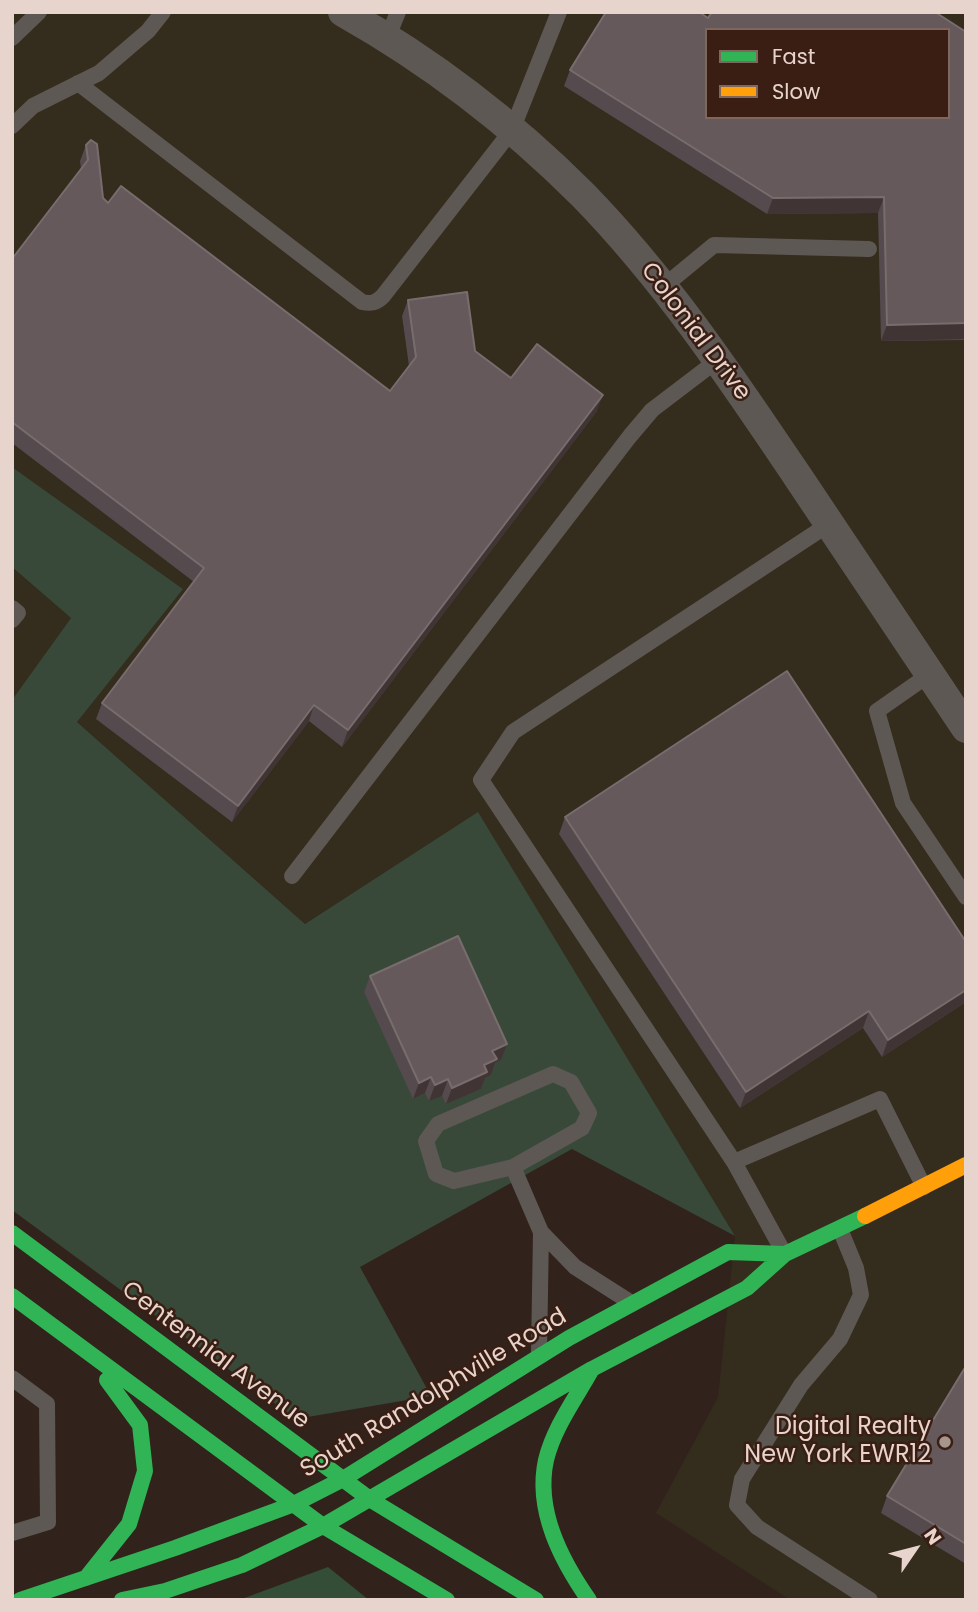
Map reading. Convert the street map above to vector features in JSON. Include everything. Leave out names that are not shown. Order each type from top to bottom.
[{"type":"main road","name":"South Randolphville Road","points":[[122,1600],[165,1591],[243,1565],[323,1526],[592,1369],[747,1288],[785,1254],[966,1165]]},
{"type":"main road","name":"Centennial Avenue","points":[[12,1233],[371,1500],[536,1600]]},
{"type":"main road","name":"South Randolphville Road","points":[[20,1600],[294,1504],[343,1479],[538,1356],[728,1252],[785,1254]]},
{"type":"main road","points":[[12,1296],[323,1526],[447,1600]]},
{"type":"main road","points":[[86,1350],[140,1425],[145,1471],[129,1524],[86,1578]]},
{"type":"main road","points":[[589,1600],[576,1583],[555,1541],[542,1489],[552,1442],[592,1369]]},
{"type":"street","name":"Colonial Drive","points":[[343,12],[392,25],[433,70],[512,130],[591,204],[663,287],[719,359],[966,728]]},
{"type":"lane","points":[[12,38],[39,12]]},
{"type":"lane","points":[[12,127],[33,106],[99,73],[148,31],[163,12]]},
{"type":"lane","points":[[78,83],[362,302],[370,304],[378,302],[383,296],[512,130],[559,12]]},
{"type":"lane","points":[[663,287],[714,245],[870,249]]},
{"type":"lane","points":[[292,876],[630,436],[652,410],[719,359]]},
{"type":"lane","points":[[785,1254],[734,1162],[481,780],[513,732],[829,524]]},
{"type":"lane","points":[[12,608],[18,613],[12,620]]},
{"type":"lane","points":[[930,674],[877,711],[903,803],[966,897]]},
{"type":"lane","points":[[553,1074],[571,1082],[589,1113],[582,1128],[513,1167],[454,1181],[436,1174],[426,1141],[439,1124],[553,1074]]},
{"type":"lane","points":[[734,1162],[880,1099],[924,1187]]},
{"type":"lane","points":[[513,1167],[541,1232],[575,1267],[633,1303]]},
{"type":"lane","points":[[840,1229],[856,1268],[861,1295],[840,1339],[801,1385],[742,1479],[737,1505],[757,1527],[870,1600]]},
{"type":"lane","points":[[538,1356],[541,1232]]},
{"type":"lane","points":[[12,1378],[47,1404],[48,1522],[12,1533]]},
{"type":"shaded area","points":[[12,12],[966,12],[966,1600],[790,1600],[656,1513],[718,1397],[735,1236],[478,813],[305,924],[77,722],[182,588],[12,467]]},
{"type":"shaded area","points":[[12,567],[71,618],[12,700]]},
{"type":"green space","points":[[12,467],[183,589],[77,722],[305,924],[478,812],[735,1236],[572,1149],[360,1267],[431,1396],[296,1419],[12,1210],[12,700],[71,618],[12,567]]},
{"type":"green space","points":[[328,1567],[369,1600],[239,1600]]},
{"type":"building","points":[[606,12],[699,12],[708,18],[712,12],[935,12],[966,32],[966,323],[887,325],[884,197],[773,198],[570,70]]},
{"type":"building","points":[[91,140],[97,144],[103,198],[108,203],[121,186],[390,391],[416,357],[408,300],[467,292],[475,351],[511,378],[537,344],[603,395],[348,730],[314,705],[238,806],[102,703],[204,568],[12,422],[12,259],[88,160],[86,145]]},
{"type":"building","points":[[787,671],[966,942],[966,990],[888,1040],[869,1011],[746,1092],[565,817]]},
{"type":"building","points":[[458,936],[507,1044],[492,1051],[497,1059],[484,1065],[487,1072],[452,1088],[448,1079],[435,1085],[431,1077],[419,1083],[370,976]]},
{"type":"building","name":"Digital Realty New York EWR12","points":[[966,1366],[966,1544],[887,1496]]},
{"type":"traffic: fast","points":[[122,1600],[165,1591],[242,1565],[323,1526],[592,1369],[747,1288],[785,1254],[865,1216]]},
{"type":"traffic: fast","points":[[12,1233],[371,1500],[536,1600]]},
{"type":"traffic: fast","points":[[20,1600],[175,1548],[294,1504],[343,1479],[569,1338],[728,1252],[785,1254]]},
{"type":"traffic: fast","points":[[12,1296],[323,1526],[447,1600]]},
{"type":"traffic: fast","points":[[589,1600],[569,1568],[553,1534],[547,1516],[544,1479],[546,1460],[554,1436],[592,1369]]},
{"type":"traffic: fast","points":[[86,1578],[129,1524],[145,1471],[140,1425],[107,1380]]},
{"type":"traffic: slow","points":[[865,1216],[966,1165]]},
{"type":"place","name":"Digital Realty New York EWR12","points":[[945,1442]]}]
